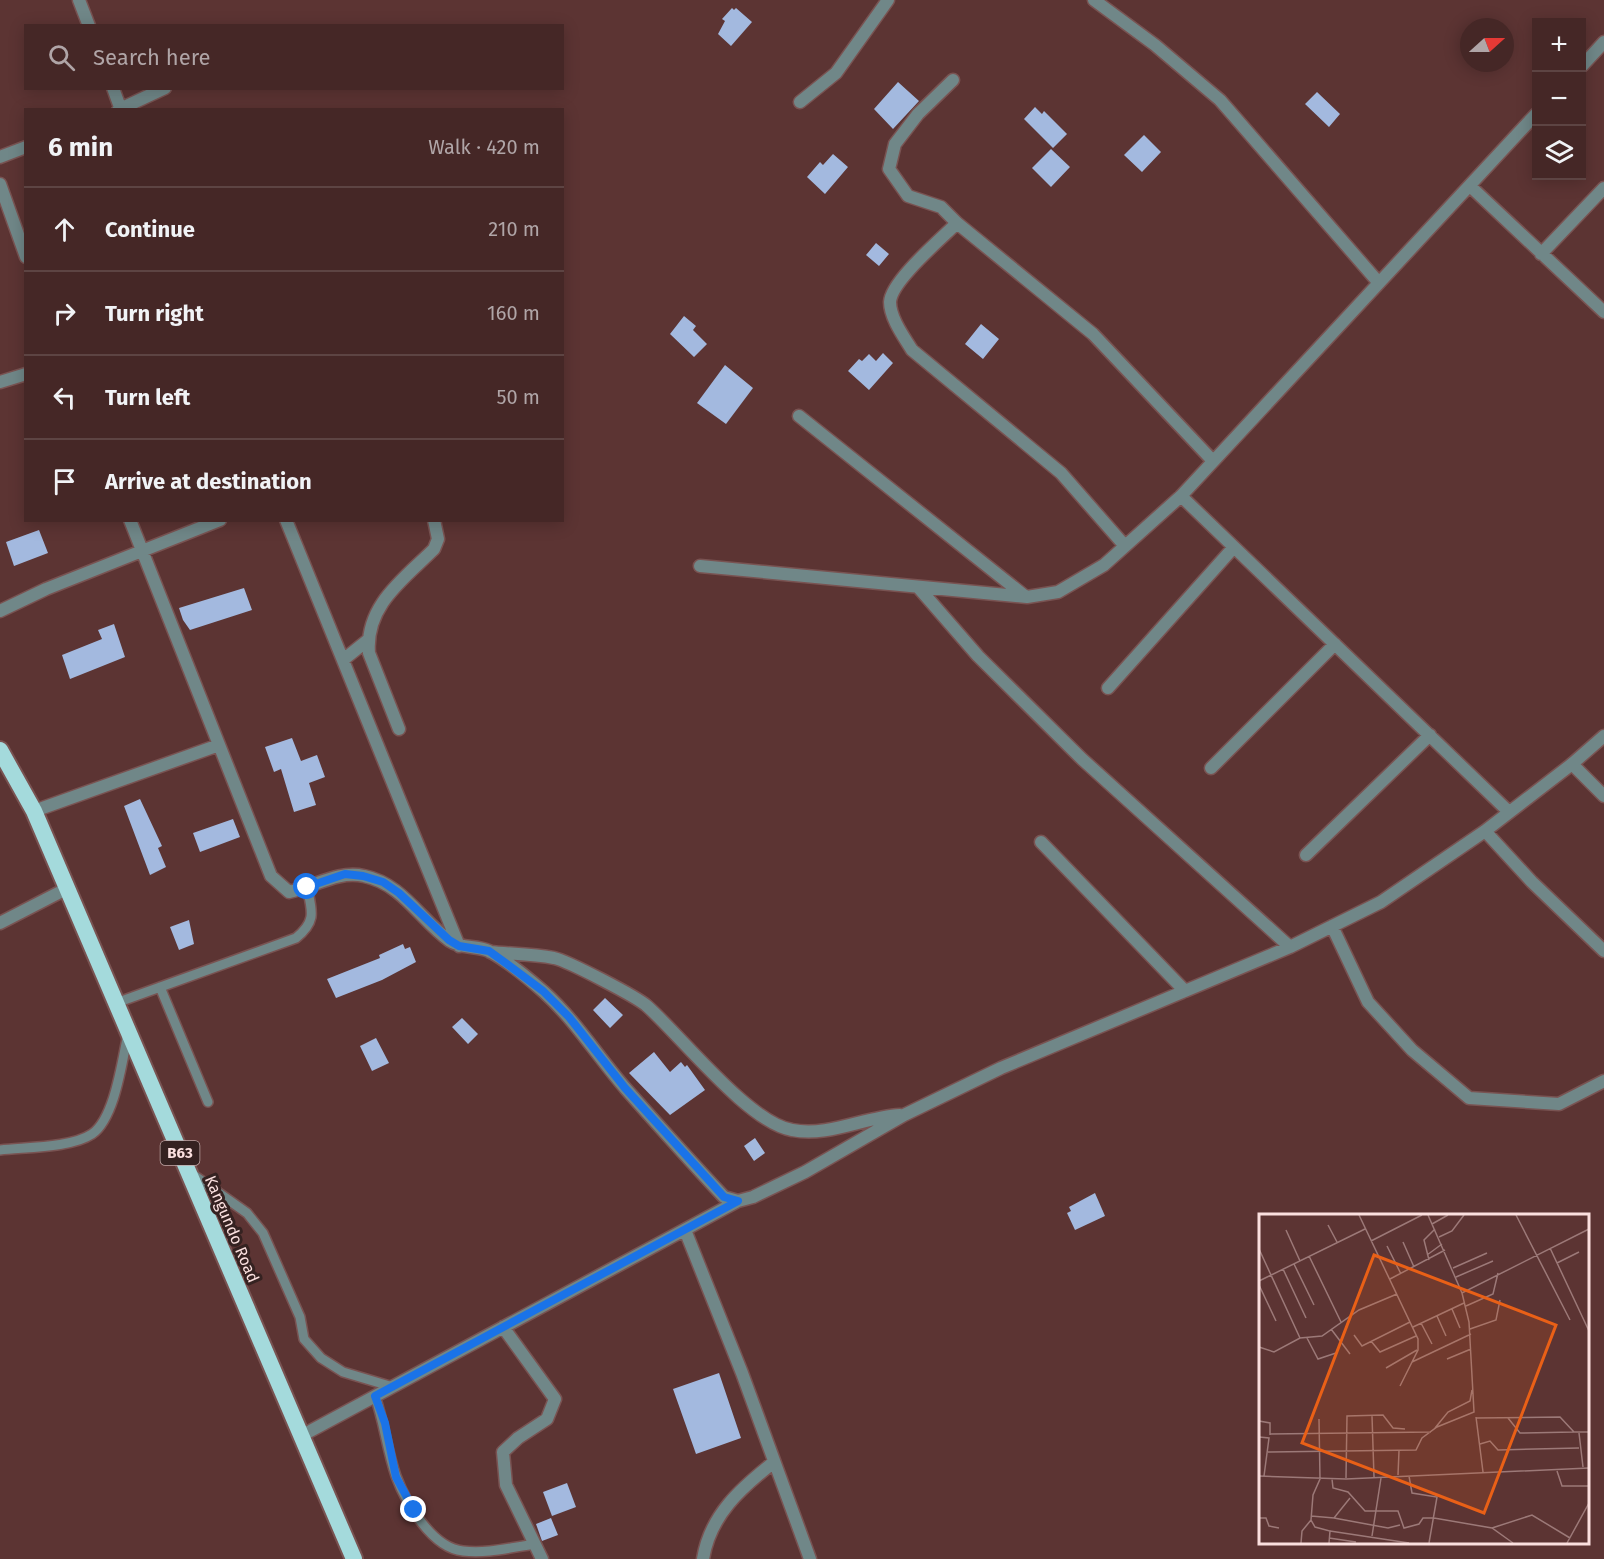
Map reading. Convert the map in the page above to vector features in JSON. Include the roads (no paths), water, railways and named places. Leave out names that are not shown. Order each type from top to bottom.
[{"type":"highway","name":"Kangundo Road","points":[[0,750],[34,811],[354,1559]]},
{"type":"street","points":[[79,0],[88,24]]},
{"type":"street","points":[[800,102],[836,73],[888,0]]},
{"type":"street","points":[[1094,0],[1155,45],[1220,100],[1379,283]]},
{"type":"street","points":[[1586,61],[1604,42]]},
{"type":"street","points":[[953,80],[918,114],[894,144],[889,170],[908,196],[941,207],[957,223],[1093,334],[1213,461]]},
{"type":"street","points":[[114,90],[120,108]]},
{"type":"street","points":[[122,108],[161,90]]},
{"type":"street","points":[[700,566],[1027,597],[1058,592],[1104,565],[1181,496],[1532,118]]},
{"type":"street","points":[[0,157],[24,148]]},
{"type":"street","points":[[0,184],[24,251]]},
{"type":"street","points":[[1470,186],[1604,312]]},
{"type":"street","points":[[1541,254],[1604,188]]},
{"type":"street","points":[[957,223],[898,283],[890,302],[897,323],[912,350],[1061,473],[1125,546]]},
{"type":"street","points":[[0,382],[24,375]]},
{"type":"street","points":[[799,416],[1027,597]]},
{"type":"street","points":[[1181,496],[1508,811]]},
{"type":"street","points":[[131,522],[271,876],[289,892],[345,874],[363,876],[383,882],[399,893],[449,940],[459,946],[556,959],[646,1004],[724,1084],[765,1117],[791,1130],[840,1129],[881,1116],[904,1115]]},
{"type":"street","points":[[0,611],[46,589],[215,522]]},
{"type":"street","points":[[287,522],[459,946]]},
{"type":"street","points":[[399,729],[369,653],[368,640],[372,621],[388,593],[434,549],[438,539],[434,522]]},
{"type":"street","points":[[1108,688],[1234,547]]},
{"type":"street","points":[[918,586],[978,656],[1082,759],[1290,947]]},
{"type":"street","points":[[343,660],[368,640]]},
{"type":"street","points":[[1211,768],[1335,644]]},
{"type":"street","points":[[1306,855],[1430,735]]},
{"type":"street","points":[[301,1436],[738,1201],[753,1197],[805,1172],[904,1115],[1046,1048],[1290,947],[1381,902],[1485,831],[1508,811],[1572,764],[1604,736]]},
{"type":"street","points":[[34,811],[219,745]]},
{"type":"street","points":[[1572,764],[1604,796]]},
{"type":"street","points":[[1485,831],[1532,882],[1604,951]]},
{"type":"street","points":[[1041,842],[1185,991]]},
{"type":"street","points":[[0,923],[66,889]]},
{"type":"street","points":[[1332,926],[1368,1002],[1412,1050],[1469,1098],[1559,1104],[1604,1081]]},
{"type":"street","points":[[489,951],[550,998],[714,1187],[724,1197],[738,1201]]},
{"type":"street","points":[[685,1230],[742,1373],[810,1559]]},
{"type":"street","points":[[503,1328],[555,1399],[547,1419],[518,1438],[503,1452],[506,1485],[542,1559]]},
{"type":"street","points":[[703,1559],[706,1540],[735,1493],[774,1462]]},
{"type":"lane","points":[[116,1003],[296,938],[308,928],[312,914],[307,887]]},
{"type":"lane","points":[[160,987],[208,1102]]},
{"type":"lane","points":[[0,1150],[72,1142],[93,1133],[106,1116],[112,1099],[128,1032]]},
{"type":"lane","points":[[187,1171],[247,1213],[263,1233],[300,1317],[304,1339],[321,1358],[343,1372],[393,1387]]},
{"type":"lane","points":[[375,1396],[385,1423],[396,1477],[414,1510],[436,1539],[460,1551],[485,1552],[536,1544]]}]
